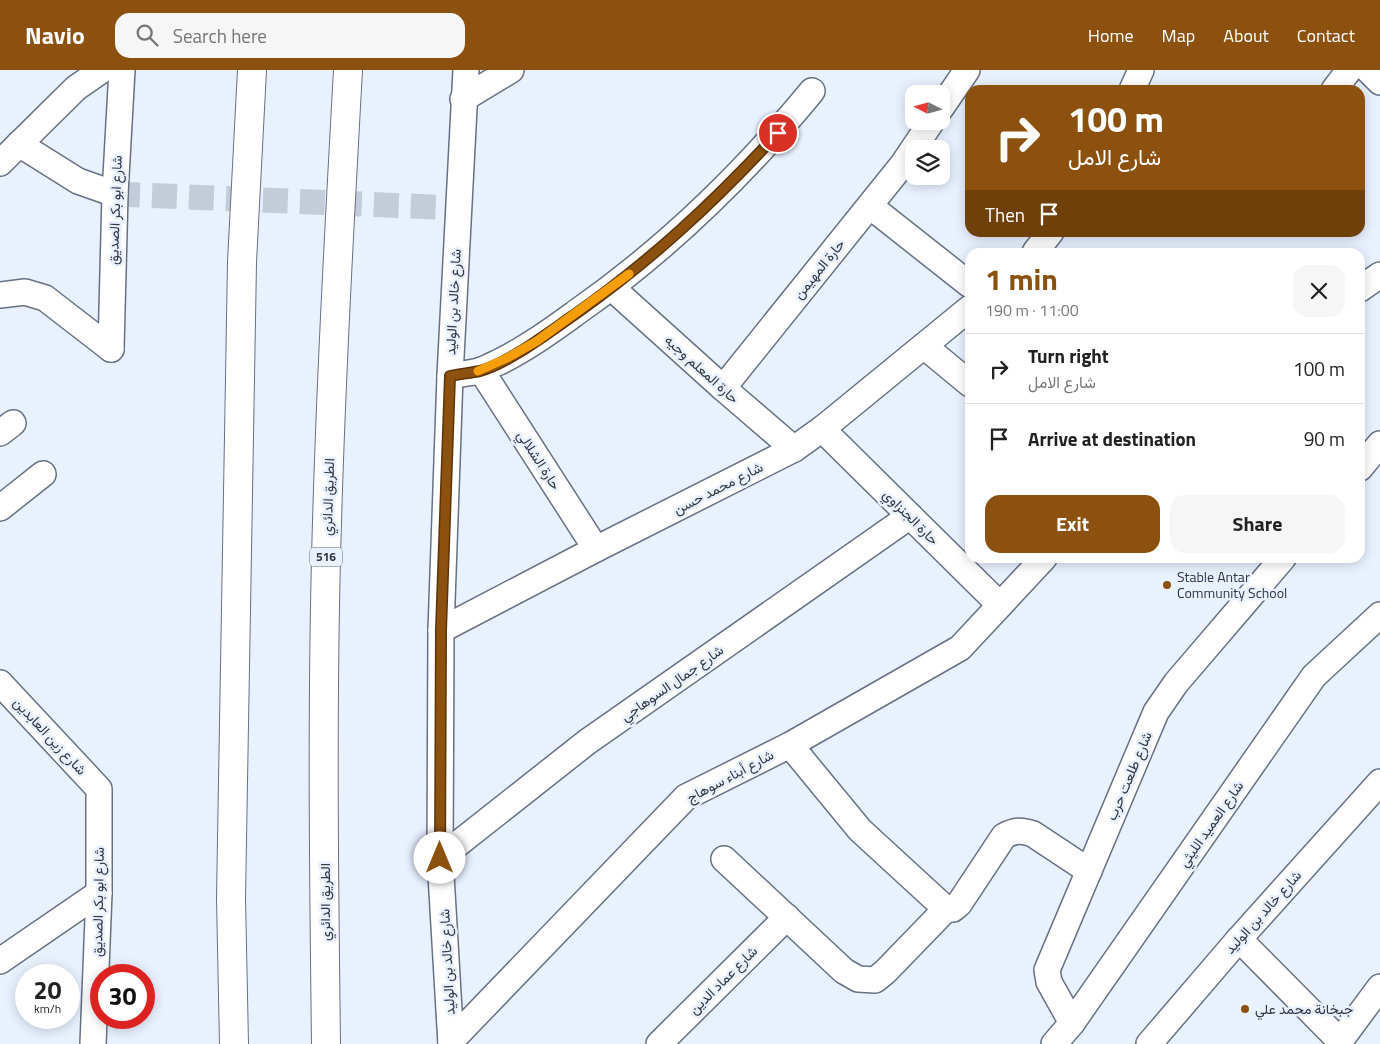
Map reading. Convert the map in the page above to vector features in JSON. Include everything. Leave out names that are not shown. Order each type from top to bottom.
[{"type":"highway","points":[[234,1044],[231,898],[242,262],[252,70]]},
{"type":"highway","name":"الطريق الدائري","points":[[326,1044],[324,856],[326,560],[337,264],[348,70]]},
{"type":"street","points":[[0,163],[76,88],[102,70]]},
{"type":"street","name":"شارع ابو بكر الصديق","points":[[0,294],[25,292],[45,298],[111,349],[114,194],[122,70]]},
{"type":"street","name":"شارع خالد بن الوليد","points":[[451,1043],[440,858],[441,630],[450,376],[466,70]]},
{"type":"street","points":[[463,99],[510,70]]},
{"type":"street","points":[[950,95],[967,70]]},
{"type":"street","points":[[1134,85],[1141,70]]},
{"type":"street","points":[[1338,85],[1349,70]]},
{"type":"street","points":[[1368,70],[1380,82]]},
{"type":"street","points":[[450,376],[481,370],[507,358],[537,341],[612,288],[700,214],[771,140],[812,91]]},
{"type":"street","name":"حارة المهيمن","points":[[722,388],[870,206],[903,164],[926,130]]},
{"type":"street","points":[[19,144],[78,181],[114,194]]},
{"type":"street","points":[[870,206],[965,281]]},
{"type":"street","points":[[1038,248],[1047,237]]},
{"type":"street","points":[[1365,286],[1380,275]]},
{"type":"street","name":"حارة المعلم وجيه","points":[[612,288],[722,388],[794,449]]},
{"type":"street","name":"شارع محمد حسن","points":[[441,630],[794,449],[822,429],[965,312]]},
{"type":"street","points":[[924,346],[965,380]]},
{"type":"street","name":"حارة الشلالي","points":[[481,370],[596,549]]},
{"type":"street","name":"حارة الجنزاوي","points":[[822,429],[1000,605]]},
{"type":"street","points":[[1365,462],[1380,444]]},
{"type":"street","points":[[0,508],[43,474]]},
{"type":"street","name":"شارع جمال السوهاجي","points":[[440,858],[588,742],[910,516]]},
{"type":"street","name":"شارع أبناء سوهاج","points":[[451,1043],[686,797],[790,745],[960,648],[1039,563]]},
{"type":"street","name":"شارع طلعت حرب","points":[[1072,1023],[1049,982],[1047,970],[1156,712],[1176,684],[1279,563]]},
{"type":"street","name":"شارع العميد الليثي","points":[[1054,1044],[1072,1023],[1314,676],[1380,615]]},
{"type":"street","name":"شارع زين العابدين","points":[[0,684],[99,789]]},
{"type":"street","points":[[790,745],[860,830],[946,909],[953,909],[959,904],[1004,836],[1013,831],[1024,830],[1033,834],[1088,871]]},
{"type":"street","name":"شارع خالد بن الوليد","points":[[1149,1044],[1239,939],[1380,782]]},
{"type":"street","name":"شارع ابو بكر الصديق","points":[[93,1044],[99,893],[99,789]]},
{"type":"street","points":[[724,859],[844,971],[858,979],[875,980],[946,909]]},
{"type":"street","points":[[3,953],[99,893]]},
{"type":"street","name":"شارع عماد الدين","points":[[659,1044],[787,917]]},
{"type":"street","points":[[1239,939],[1342,1042],[1380,987]]},
{"type":"tunnel","points":[[115,194],[457,208]]},
{"type":"slow traffic","points":[[478,371],[507,358],[537,341],[629,274]]},
{"type":"place","name":"Stable Antar Community School","points":[[1167,585]]},
{"type":"place","name":"جبخانة محمد علي","points":[[1245,1009]]},
{"type":"route","points":[[440,858],[441,630],[450,376],[481,370],[507,358],[537,341],[612,288],[700,214],[778,133]]}]
